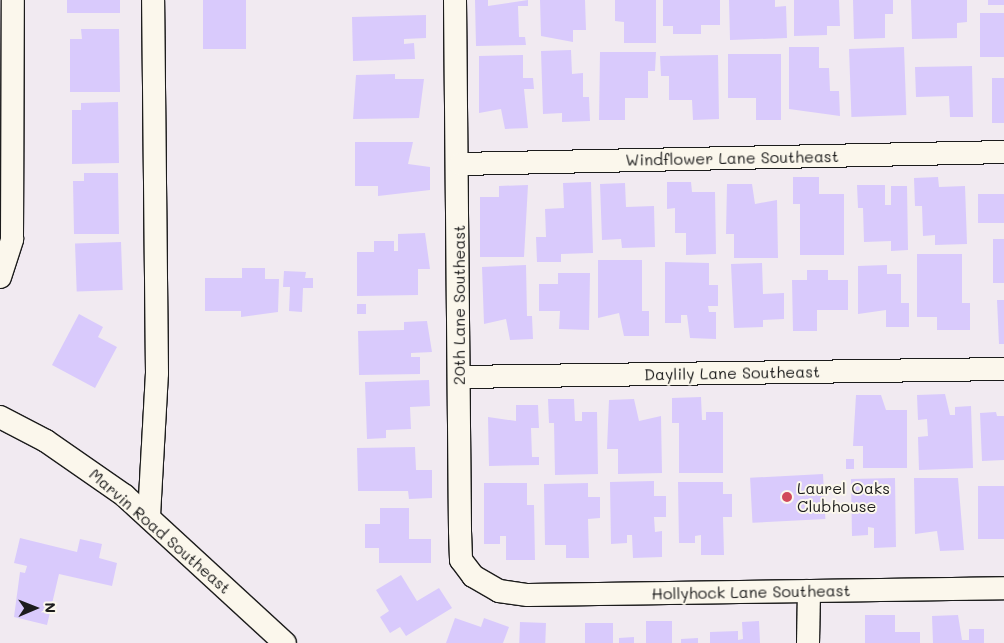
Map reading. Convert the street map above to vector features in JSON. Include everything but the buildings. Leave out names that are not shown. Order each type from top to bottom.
[{"type":"street","points":[[0,277],[12,239],[13,0]]},
{"type":"street","points":[[149,516],[157,373],[153,0]]},
{"type":"street","name":"20th Lane Southeast","points":[[455,0],[460,164],[459,377],[461,560],[473,576],[499,591]]},
{"type":"street","name":"Windflower Lane Southeast","points":[[460,164],[1004,152]]},
{"type":"street","name":"Daylily Lane Southeast","points":[[459,377],[1004,369]]},
{"type":"street","name":"Marvin Road Southeast","points":[[0,416],[87,467],[149,516],[285,643]]},
{"type":"street","name":"Hollyhock Lane Southeast","points":[[499,591],[528,596],[1004,588]]},
{"type":"street","points":[[808,643],[809,591]]},
{"type":"place","name":"Laurel Oaks Clubhouse","points":[[787,497]]}]
